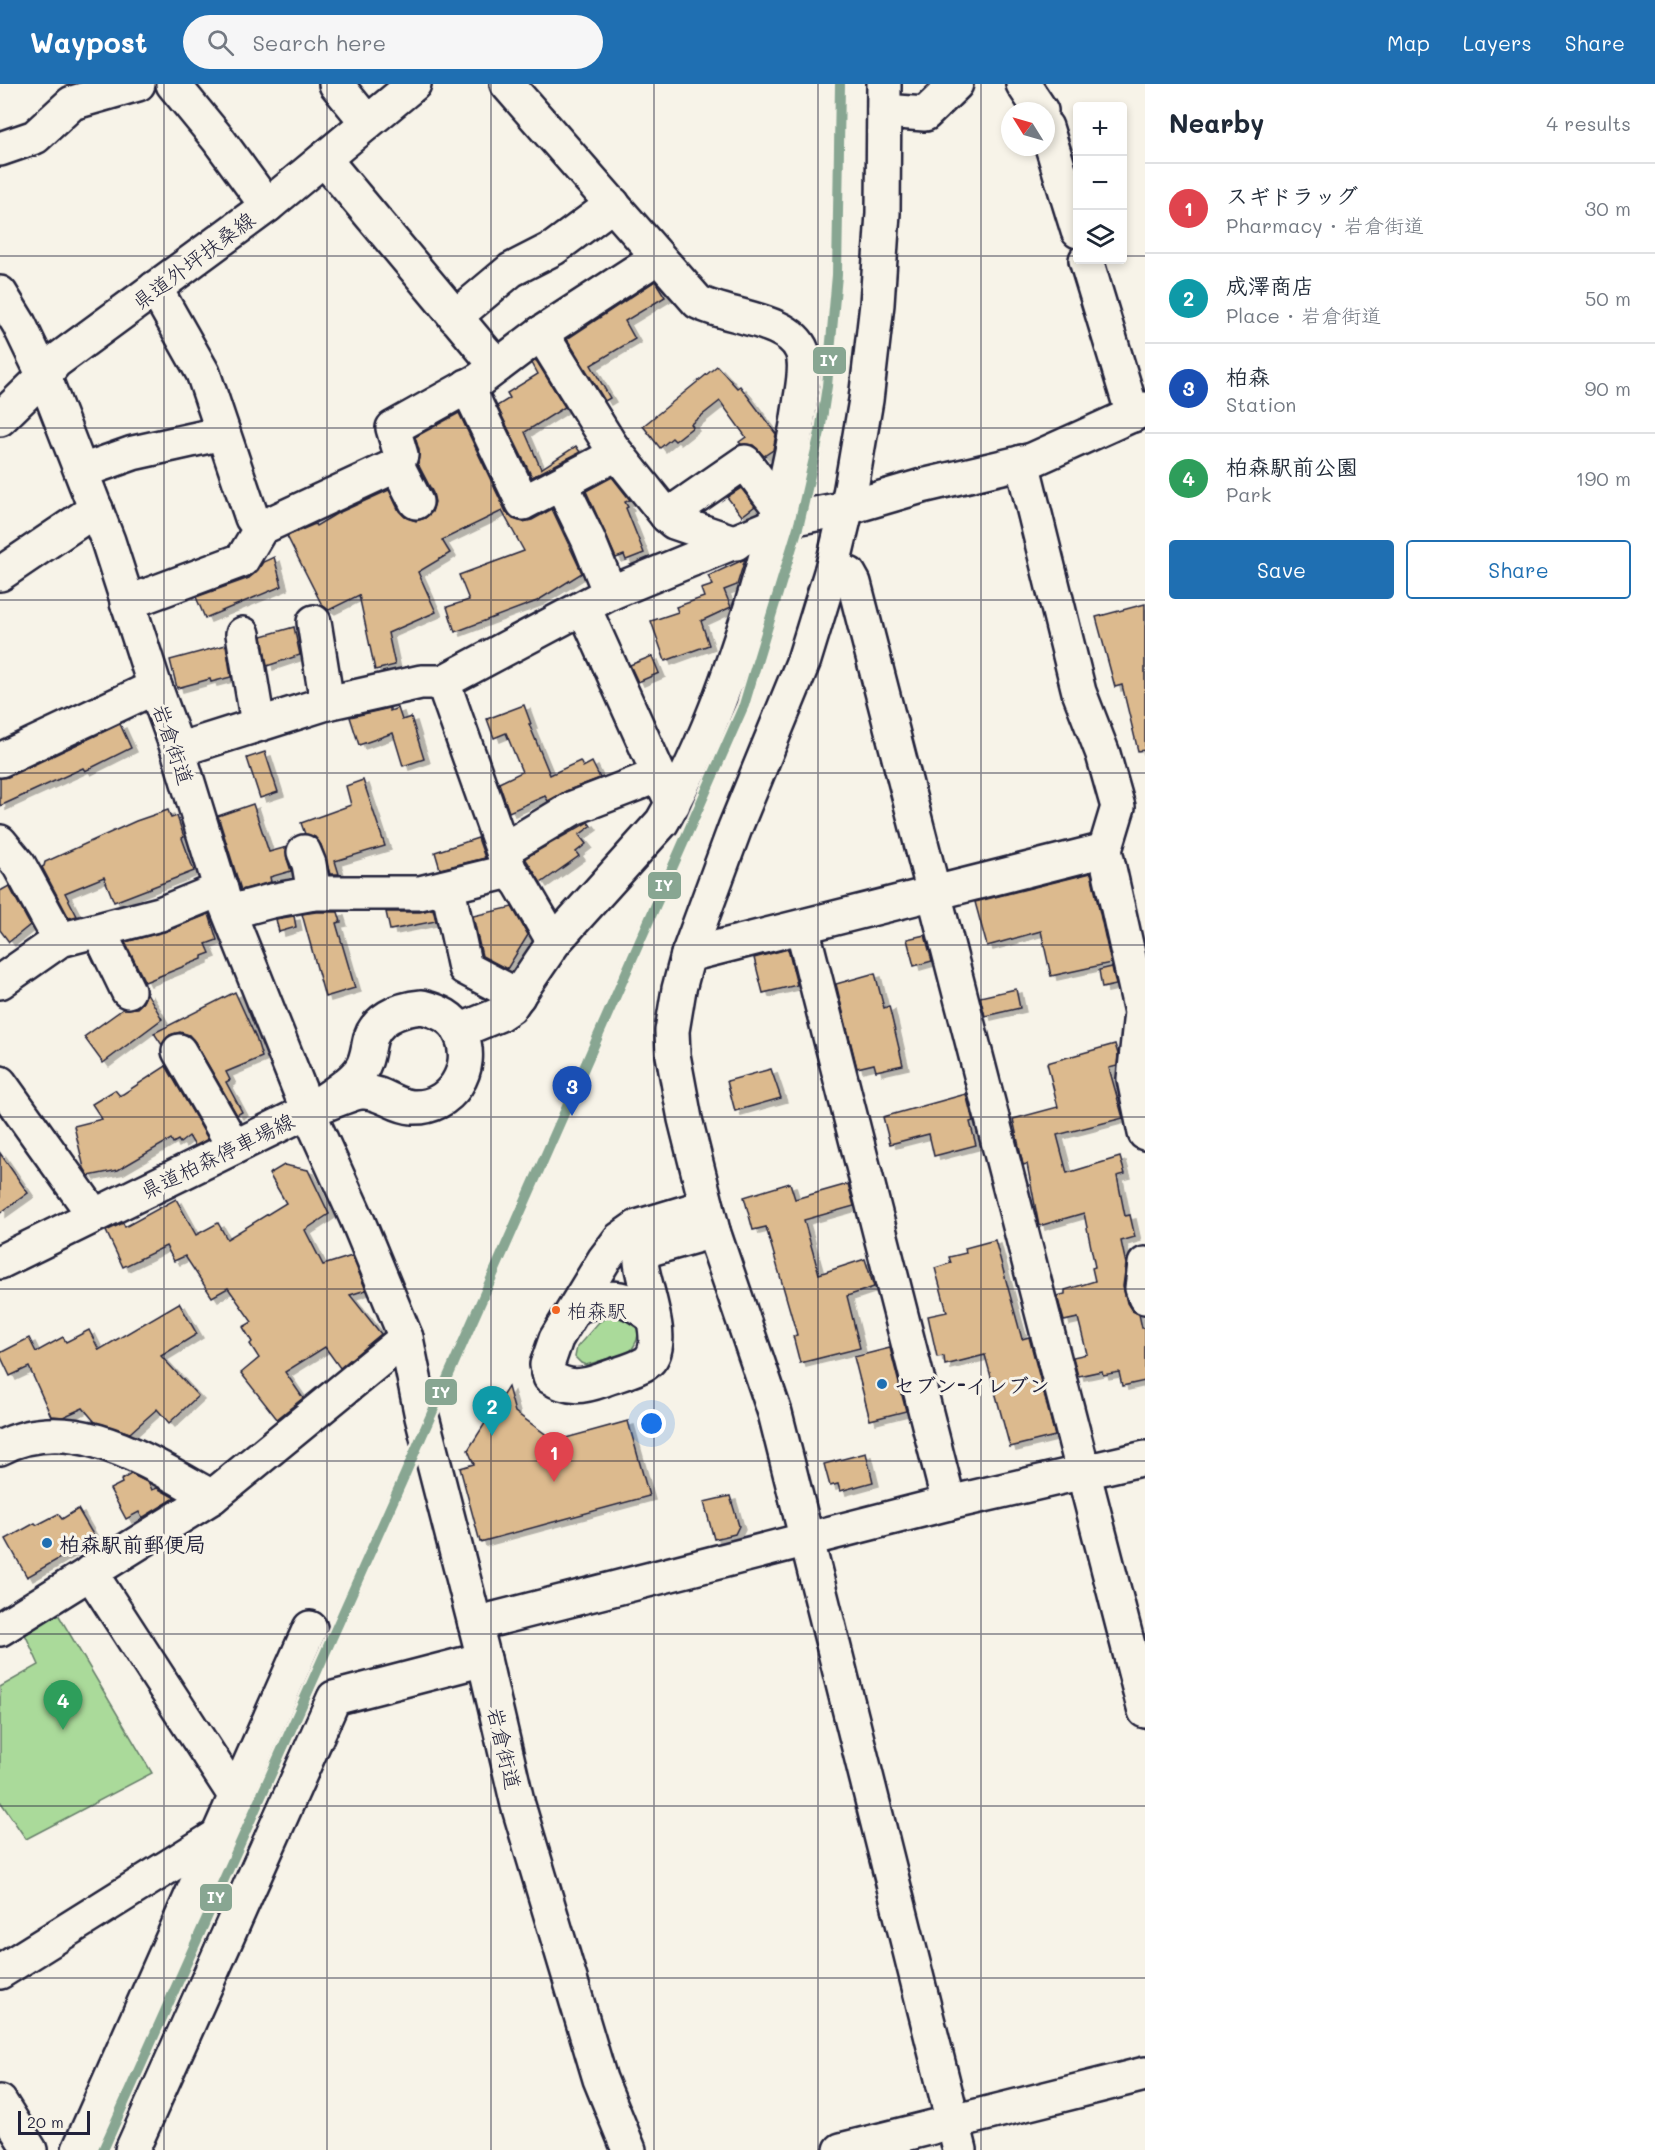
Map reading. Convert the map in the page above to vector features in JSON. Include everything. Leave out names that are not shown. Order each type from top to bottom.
[{"type":"street","points":[[0,149],[35,137],[72,103],[138,84]]},
{"type":"street","points":[[173,84],[218,139],[267,206]]},
{"type":"street","points":[[336,84],[367,122]]},
{"type":"street","name":"県道外坪扶桑線","points":[[0,419],[55,362],[267,206],[414,84]]},
{"type":"street","points":[[459,1031],[498,1015],[510,1007],[554,942],[662,822],[666,790],[708,727],[733,666],[777,518],[794,446],[803,379],[802,351],[790,336],[771,325],[710,308],[698,302],[507,84]]},
{"type":"street","points":[[956,84],[925,114],[884,97],[883,213],[874,333],[866,400],[847,508],[832,568],[792,692],[735,828],[688,955],[679,988],[672,1031],[673,1055],[685,1119],[710,1219],[775,1413],[956,2136]]},
{"type":"street","points":[[1023,84],[1035,102]]},
{"type":"street","points":[[1055,156],[1073,218]]},
{"type":"street","points":[[324,159],[498,365]]},
{"type":"street","points":[[455,316],[511,270],[554,248],[613,204]]},
{"type":"street","points":[[416,502],[398,465],[401,455],[393,428],[479,380],[541,333],[658,257]]},
{"type":"street","points":[[178,750],[327,703],[421,682],[443,682],[597,601],[736,543],[777,518],[790,519],[847,508],[922,486],[1027,461],[1139,412],[1087,264]]},
{"type":"street","points":[[155,288],[203,373],[252,518],[261,528]]},
{"type":"street","points":[[0,293],[19,324],[44,375]]},
{"type":"street","points":[[541,333],[610,446],[667,516],[674,522],[736,543]]},
{"type":"street","name":"岩倉街道","points":[[44,375],[96,509],[178,750],[225,900],[308,1111]]},
{"type":"street","points":[[467,386],[523,503],[607,459],[610,446]]},
{"type":"street","points":[[82,471],[133,453],[223,433]]},
{"type":"street","points":[[1027,461],[1079,692],[1103,754],[1118,807],[1105,850],[1141,1012],[1134,1079],[1145,1133]]},
{"type":"street","points":[[667,516],[745,462],[777,518]]},
{"type":"street","points":[[127,603],[242,560],[261,528],[398,465]]},
{"type":"street","points":[[561,484],[588,538],[597,601],[666,790]]},
{"type":"street","points":[[0,574],[96,509]]},
{"type":"street","points":[[832,568],[849,574],[854,582],[1145,1711]]},
{"type":"street","points":[[314,622],[327,703]]},
{"type":"street","points":[[243,634],[258,724]]},
{"type":"street","points":[[443,682],[507,861],[554,942]]},
{"type":"street","points":[[0,760],[155,687]]},
{"type":"street","points":[[0,982],[60,940],[159,914],[225,900],[271,901],[314,893],[420,893],[442,888],[507,861],[573,808],[666,790]]},
{"type":"street","points":[[0,842],[19,866],[60,940]]},
{"type":"street","points":[[688,955],[1105,850]]},
{"type":"street","points":[[304,852],[309,864],[314,893]]},
{"type":"street","points":[[442,888],[450,898],[465,968],[518,996]]},
{"type":"street","points":[[802,927],[949,1503]]},
{"type":"street","points":[[99,931],[128,991]]},
{"type":"street","points":[[422,1006],[446,1016],[459,1031],[466,1057],[463,1073],[450,1094],[437,1102],[426,1106],[403,1106],[380,1095],[363,1091],[308,1111],[360,1072],[368,1057],[373,1035],[381,1024],[395,1012],[422,1006]]},
{"type":"street","points":[[179,1051],[234,1147]]},
{"type":"street","points":[[0,1083],[94,1215]]},
{"type":"street","name":"県道柏森停車場線","points":[[0,1262],[308,1111],[376,1262],[406,1338]]},
{"type":"street","points":[[710,1219],[647,1250],[640,1262],[656,1335],[656,1351],[647,1362],[598,1382],[571,1387],[560,1384],[550,1377],[547,1365],[556,1339],[604,1260],[620,1239],[638,1227],[710,1219]]},
{"type":"street","points":[[1145,1264],[1142,1288],[1145,1297]]},
{"type":"street","points":[[576,1307],[603,1298],[620,1299],[638,1306],[653,1317]]},
{"type":"street","points":[[0,1629],[212,1497],[406,1338]]},
{"type":"street","name":"岩倉街道","points":[[406,1338],[423,1423],[484,1659],[518,1805],[600,2079],[629,2150]]},
{"type":"street","points":[[0,1448],[22,1438],[36,1435],[63,1434],[91,1438],[158,1467],[212,1497]]},
{"type":"street","points":[[475,1624],[949,1503],[1145,1458]]},
{"type":"street","points":[[90,1572],[236,1797]]},
{"type":"street","points":[[79,2150],[310,1628]]},
{"type":"street","points":[[132,2150],[334,1698],[484,1659]]},
{"type":"street","points":[[0,1972],[219,1834]]},
{"type":"street","points":[[841,2150],[956,2136],[1145,2074]]},
{"type":"street","points":[[0,2102],[16,2141]]},
{"type":"green space","points":[[620,1314],[632,1322],[637,1330],[637,1340],[630,1352],[586,1365],[581,1363],[575,1357],[577,1347],[599,1322],[610,1315]]},
{"type":"green space","points":[[52,1604],[152,1773],[26,1839],[0,1801],[0,1687],[39,1665],[20,1623]]},
{"type":"building","points":[[655,281],[665,297],[625,321],[635,339],[591,365],[610,398],[605,401],[567,339]]},
{"type":"building","points":[[536,360],[565,407],[525,432],[541,469],[576,446],[580,452],[532,477],[497,406],[510,398],[507,393],[538,374],[532,363]]},
{"type":"building","points":[[717,366],[737,388],[740,386],[776,434],[773,450],[764,456],[753,445],[739,442],[746,437],[720,401],[691,424],[693,427],[675,441],[672,438],[660,448],[643,426]]},
{"type":"building","points":[[459,413],[506,512],[513,519],[523,522],[532,520],[552,509],[582,573],[537,601],[455,632],[447,607],[469,600],[459,575],[524,551],[502,511],[442,540],[450,553],[418,572],[436,612],[388,633],[395,665],[375,670],[359,595],[329,610],[322,605],[287,536],[315,524],[316,526],[336,514],[389,490],[399,511],[405,517],[416,521],[425,518],[432,512],[435,502],[433,493],[418,464],[419,450],[415,437]]},
{"type":"building","points":[[612,477],[630,500],[625,502],[628,507],[626,508],[644,553],[626,560],[624,555],[616,558],[586,491]]},
{"type":"building","points":[[741,488],[755,506],[742,516],[727,497]]},
{"type":"building","points":[[274,557],[282,586],[205,618],[196,597],[249,578],[263,562]]},
{"type":"building","points":[[745,559],[737,585],[724,590],[731,607],[701,621],[709,645],[665,661],[651,621],[678,612],[676,607],[704,597],[701,589],[713,585],[708,576]]},
{"type":"building","points":[[1145,604],[1145,750],[1138,751],[1122,685],[1115,687],[1096,617]]},
{"type":"building","points":[[294,627],[300,655],[267,666],[262,636]]},
{"type":"building","points":[[226,645],[231,677],[211,682],[210,679],[177,688],[170,660]]},
{"type":"building","points":[[652,656],[659,673],[638,682],[630,665]]},
{"type":"building","points":[[524,705],[531,724],[529,724],[550,775],[580,761],[583,767],[592,762],[600,778],[566,791],[548,801],[545,796],[509,812],[499,783],[522,772],[506,733],[494,738],[487,719]]},
{"type":"building","points":[[390,708],[390,711],[398,708],[402,720],[411,717],[424,759],[403,766],[393,733],[359,745],[350,717]]},
{"type":"building","points":[[120,724],[131,748],[85,771],[83,768],[0,806],[0,778],[8,777]]},
{"type":"building","points":[[265,752],[278,792],[260,798],[247,758]]},
{"type":"building","points":[[363,780],[385,846],[335,861],[339,874],[330,874],[321,845],[315,837],[305,834],[301,823],[351,805],[346,786]]},
{"type":"building","points":[[253,804],[269,852],[287,847],[287,859],[291,871],[270,877],[271,882],[241,890],[218,816]]},
{"type":"building","points":[[168,810],[171,818],[177,816],[194,871],[114,902],[104,877],[65,893],[77,916],[69,918],[42,867],[45,862],[136,821]]},
{"type":"building","points":[[588,822],[591,826],[579,835],[586,844],[576,852],[579,856],[541,883],[525,858]]},
{"type":"building","points":[[478,838],[485,858],[440,869],[435,852]]},
{"type":"building","points":[[1091,873],[1111,963],[1051,976],[1041,931],[987,946],[975,902]]},
{"type":"building","points":[[9,886],[30,925],[9,942],[0,930],[0,891]]},
{"type":"building","points":[[512,907],[528,935],[507,969],[482,956],[473,916]]},
{"type":"building","points":[[433,909],[436,921],[390,930],[386,912],[420,912]]},
{"type":"building","points":[[338,912],[341,922],[336,923],[355,988],[325,997],[302,914]]},
{"type":"building","points":[[209,914],[217,940],[206,944],[210,953],[202,956],[202,959],[145,982],[125,942],[167,931]]},
{"type":"building","points":[[294,916],[296,927],[279,932],[276,919]]},
{"type":"building","points":[[925,935],[932,961],[914,966],[907,939]]},
{"type":"building","points":[[788,949],[797,985],[763,993],[754,958]]},
{"type":"building","points":[[1112,967],[1116,985],[1102,988],[1099,970]]},
{"type":"building","points":[[875,973],[884,1008],[889,1006],[903,1065],[876,1071],[874,1064],[857,1068],[836,984]]},
{"type":"building","points":[[1016,989],[1020,1008],[985,1016],[980,997]]},
{"type":"building","points":[[235,992],[262,1057],[226,1072],[230,1080],[226,1082],[242,1112],[237,1115],[189,1035],[180,1032],[170,1035],[162,1045],[154,1033]]},
{"type":"building","points":[[147,993],[162,1019],[103,1063],[84,1037],[123,1009],[137,1008]]},
{"type":"building","points":[[1115,1044],[1118,1054],[1117,1066],[1109,1068],[1123,1118],[1057,1135],[1067,1173],[1120,1157],[1125,1174],[1117,1176],[1125,1216],[1130,1215],[1135,1237],[1121,1241],[1126,1264],[1123,1286],[1127,1303],[1132,1311],[1139,1314],[1142,1328],[1145,1328],[1145,1381],[1122,1386],[1119,1372],[1103,1375],[1102,1371],[1078,1376],[1073,1357],[1087,1354],[1078,1318],[1064,1321],[1057,1296],[1065,1294],[1065,1290],[1095,1281],[1092,1268],[1095,1267],[1084,1213],[1039,1226],[1027,1164],[1023,1165],[1013,1119],[1058,1107],[1047,1063]]},
{"type":"building","points":[[166,1066],[208,1139],[195,1146],[189,1136],[180,1143],[178,1140],[173,1143],[171,1139],[118,1170],[89,1176],[84,1168],[74,1126],[102,1119],[92,1104],[115,1090],[120,1096]]},
{"type":"building","points":[[771,1069],[781,1098],[735,1111],[727,1081]]},
{"type":"building","points":[[966,1094],[976,1145],[934,1156],[929,1134],[890,1144],[883,1117]]},
{"type":"building","points":[[0,1153],[28,1193],[0,1213]]},
{"type":"building","points":[[284,1165],[308,1170],[329,1214],[305,1230],[323,1265],[352,1256],[366,1290],[350,1295],[381,1334],[340,1368],[325,1347],[285,1372],[303,1398],[277,1419],[241,1373],[259,1358],[243,1327],[252,1322],[228,1288],[212,1297],[185,1256],[174,1261],[166,1246],[123,1267],[106,1231],[123,1223],[125,1227],[176,1199],[196,1235],[218,1223],[227,1239],[286,1203],[269,1174]]},
{"type":"building","points":[[790,1183],[795,1199],[848,1184],[854,1206],[804,1220],[819,1274],[865,1259],[874,1287],[847,1296],[860,1348],[800,1363],[793,1336],[797,1335],[766,1227],[753,1230],[744,1197]]},
{"type":"building","points":[[995,1240],[1022,1339],[1029,1337],[1055,1436],[1010,1447],[985,1355],[945,1365],[944,1356],[937,1357],[928,1316],[947,1312],[935,1268],[951,1263],[949,1257],[966,1253],[965,1248]]},
{"type":"building","points":[[179,1303],[197,1334],[161,1356],[198,1396],[169,1423],[157,1409],[130,1433],[95,1422],[83,1408],[63,1417],[51,1416],[29,1367],[10,1376],[0,1355],[29,1338],[36,1352],[63,1337],[66,1342],[89,1330],[99,1350]]},
{"type":"building","name":"セブン-イレブン","points":[[890,1348],[906,1411],[870,1420],[854,1357]]},
{"type":"building","points":[[508,1387],[515,1412],[555,1441],[628,1421],[649,1496],[480,1542],[460,1468],[474,1464],[468,1450]]},
{"type":"building","points":[[866,1453],[873,1482],[840,1491],[838,1484],[830,1486],[824,1464]]},
{"type":"building","points":[[131,1474],[149,1483],[152,1490],[157,1488],[175,1498],[142,1518],[139,1512],[126,1519],[110,1489],[122,1483],[121,1480]]},
{"type":"building","points":[[730,1496],[739,1526],[735,1534],[714,1539],[704,1502]]},
{"type":"building","points":[[78,1509],[95,1538],[27,1577],[6,1539],[35,1523],[37,1525],[58,1514],[62,1519]]},
{"type":"transit line","name":"IY","points":[[103,2150],[402,1481],[744,705],[799,524],[820,432],[827,386],[837,275],[840,84]]},
{"type":"place","name":"柏森","points":[[572,1116]]},
{"type":"place","name":"柏森駅","points":[[556,1310]]},
{"type":"place","name":"セブン-イレブン","points":[[882,1384]]},
{"type":"place","name":"成澤商店","points":[[492,1436]]},
{"type":"place","name":"スギドラッグ","points":[[554,1482]]},
{"type":"place","name":"柏森駅前郵便局","points":[[47,1543]]},
{"type":"place","name":"柏森駅前公園","points":[[63,1730]]}]
